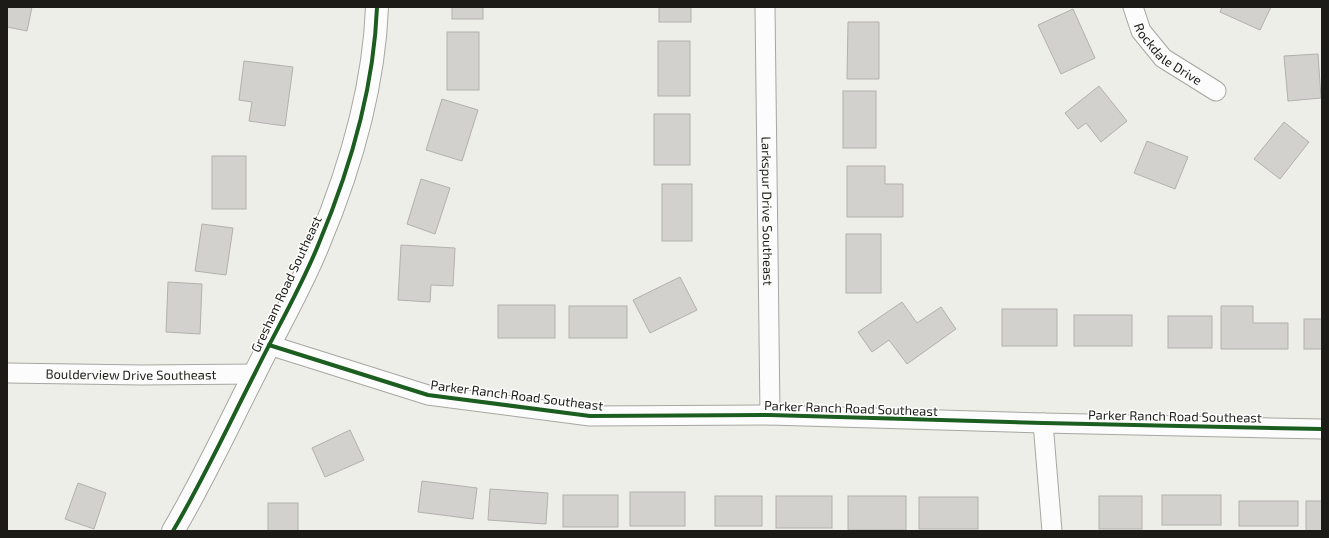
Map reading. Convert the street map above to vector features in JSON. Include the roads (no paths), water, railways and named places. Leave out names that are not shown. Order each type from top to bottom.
[{"type":"street","name":"Gresham Road Southeast","points":[[173,531],[200,484],[319,244],[343,182],[361,117],[373,51],[377,7]]},
{"type":"street","name":"Larkspur Drive Southeast","points":[[765,7],[770,415]]},
{"type":"street","name":"Rockdale Drive","points":[[1133,7],[1141,31],[1163,58],[1216,90]]},
{"type":"street","name":"Parker Ranch Road Southeast","points":[[269,345],[428,395],[590,416],[770,415],[1322,429]]},
{"type":"street","name":"Boulderview Drive Southeast","points":[[7,373],[142,375],[254,374]]},
{"type":"street","points":[[1043,423],[1052,531]]}]
